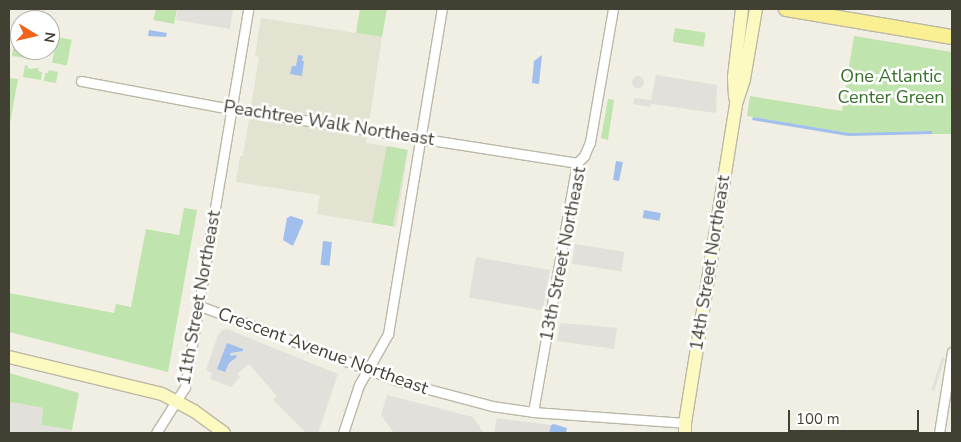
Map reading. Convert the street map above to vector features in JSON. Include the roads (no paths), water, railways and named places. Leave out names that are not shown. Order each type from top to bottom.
[{"type":"main road","name":"14th Street Northeast","points":[[736,104],[734,77],[742,9]]},
{"type":"main road","name":"14th Street Northeast","points":[[683,430],[736,104],[744,79],[756,9]]},
{"type":"main road","points":[[786,9],[952,37]]},
{"type":"main road","points":[[9,357],[162,394],[178,401],[224,433]]},
{"type":"street","name":"11th Street Northeast","points":[[156,433],[185,388],[248,9]]},
{"type":"street","points":[[343,433],[360,385],[388,334],[442,9]]},
{"type":"street","name":"13th Street Northeast","points":[[533,412],[577,163],[584,156],[590,142],[613,9]]},
{"type":"street","name":"Peachtree Walk Northeast","points":[[81,81],[232,109],[577,163]]},
{"type":"street","name":"Crescent Avenue Northeast","points":[[200,306],[368,370],[492,406],[683,430]]},
{"type":"street","points":[[938,433],[952,352]]},
{"type":"water","points":[[149,30],[167,33],[166,37],[148,36]]},
{"type":"water","points":[[298,55],[303,56],[302,61],[304,61],[302,76],[290,74],[292,66],[296,66]]},
{"type":"water","points":[[542,55],[539,84],[532,83],[534,61]]},
{"type":"water","points":[[753,117],[849,133],[932,131],[932,134],[848,136],[752,120]]},
{"type":"water","points":[[616,161],[623,162],[619,181],[613,180]]},
{"type":"water","points":[[644,210],[661,213],[659,221],[643,218]]},
{"type":"water","points":[[291,216],[303,220],[293,246],[283,240],[287,218]]},
{"type":"water","points":[[323,241],[332,242],[329,266],[320,265]]},
{"type":"water","points":[[227,343],[243,349],[243,351],[230,353],[231,356],[236,355],[237,357],[229,363],[225,372],[217,369]]},
{"type":"water","points":[[554,424],[567,428],[566,433],[549,433],[551,425]]},
{"type":"park label","name":"One Atlantic Center Green","points":[[891,87]]}]
